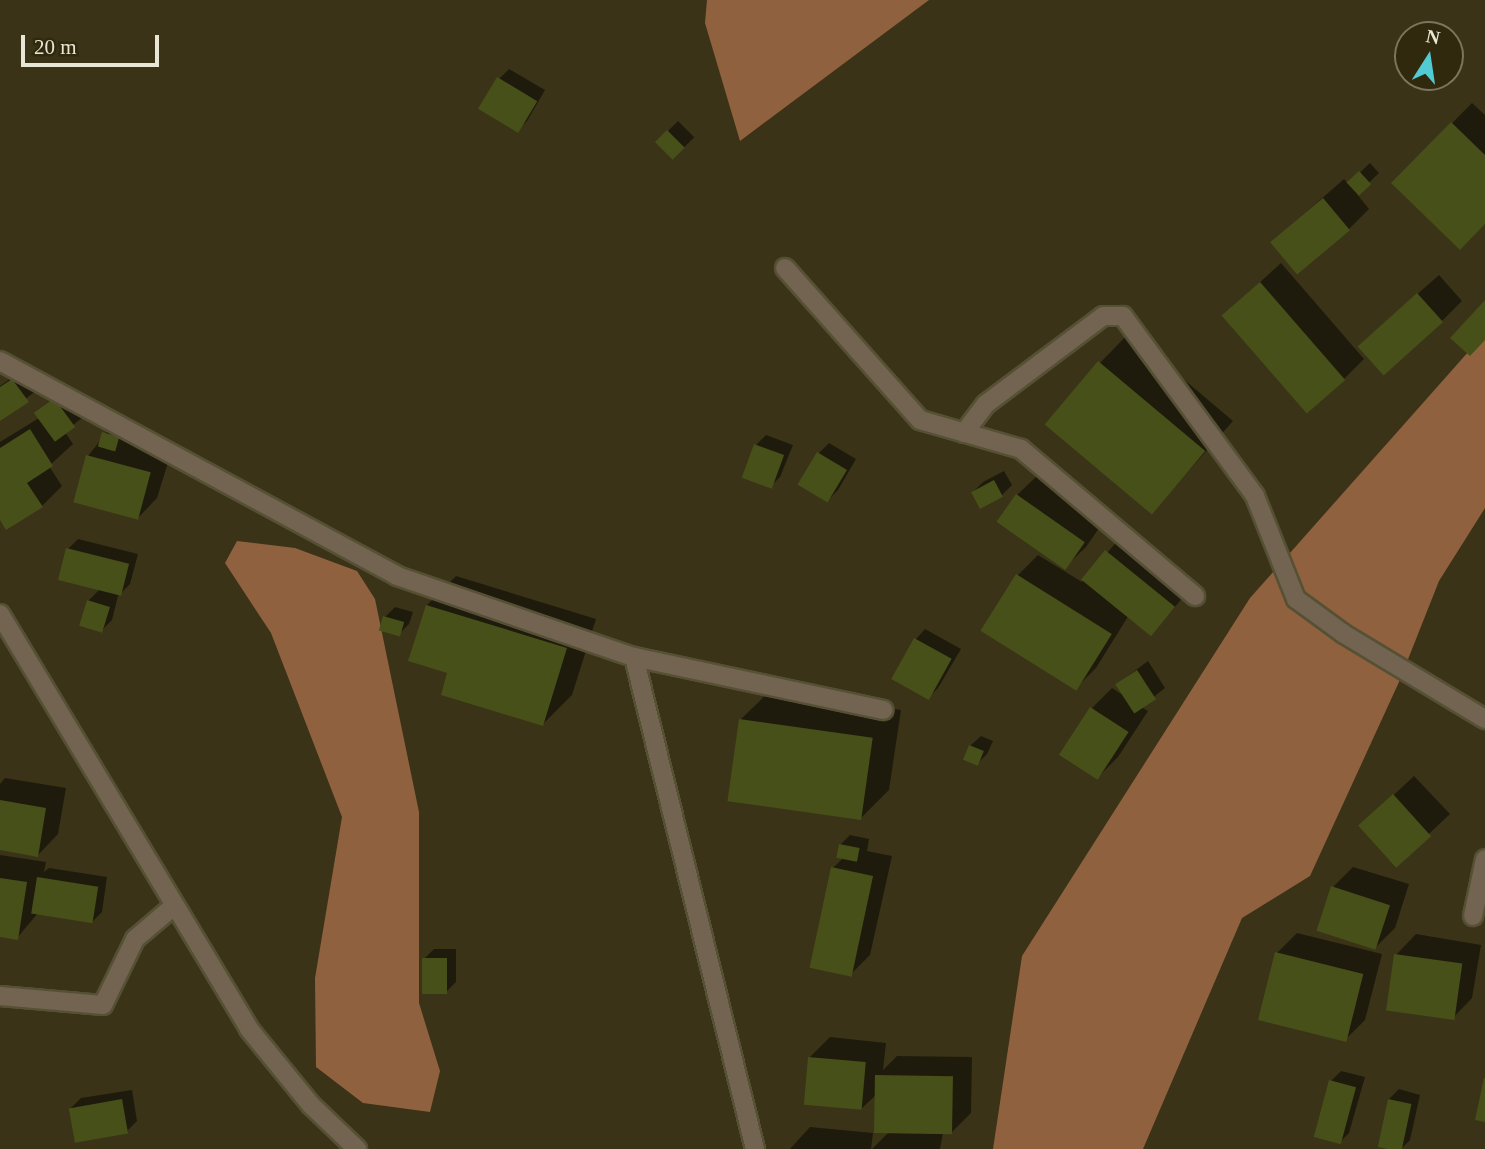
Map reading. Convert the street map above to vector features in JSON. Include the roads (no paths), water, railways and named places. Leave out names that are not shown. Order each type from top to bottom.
[{"type":"street","points":[[785,268],[920,420],[1021,449],[1195,596]]},
{"type":"street","points":[[964,433],[986,404],[1103,316],[1123,316],[1255,496],[1296,599],[1344,634],[1485,719]]},
{"type":"street","points":[[0,361],[397,576],[634,657],[883,710]]},
{"type":"street","points":[[0,614],[249,1028],[312,1105],[357,1149]]},
{"type":"street","points":[[634,657],[755,1149]]},
{"type":"street","points":[[1473,916],[1485,859]]},
{"type":"street","points":[[0,996],[103,1005],[135,939],[175,905]]}]
